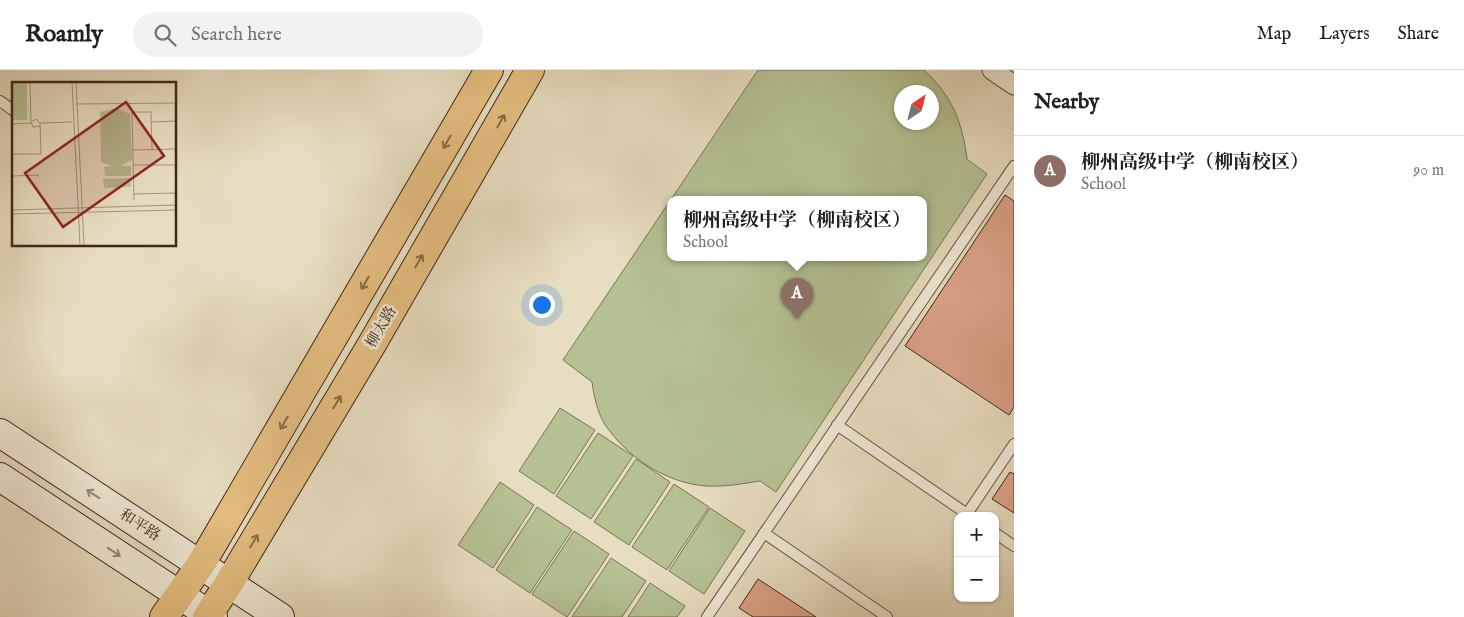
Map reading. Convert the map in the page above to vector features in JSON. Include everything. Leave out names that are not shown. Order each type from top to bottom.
[{"type":"main road","points":[[164,617],[201,564],[489,70]]},
{"type":"main road","name":"柳太路","points":[[210,616],[377,335],[530,70]]},
{"type":"main road","name":"和平路","points":[[0,433],[280,617]]},
{"type":"main road","points":[[0,477],[210,616]]},
{"type":"street","points":[[992,70],[1014,85]]},
{"type":"lane","points":[[0,101],[12,109]]},
{"type":"lane","points":[[707,617],[1014,166]]},
{"type":"lane","points":[[837,425],[965,512]]},
{"type":"lane","points":[[971,512],[1014,444]]},
{"type":"lane","points":[[764,534],[887,617]]},
{"type":"lane","points":[[999,536],[1014,546]]},
{"type":"green space","points":[[758,70],[924,70],[934,80],[938,85],[894,85],[894,130],[939,130],[939,86],[949,100],[959,121],[967,159],[987,174],[776,492],[760,481],[706,486],[676,480],[662,474],[635,457],[624,447],[604,423],[596,403],[592,382],[563,360],[667,205],[667,261],[927,261],[927,196],[673,196]]},
{"type":"green space","points":[[560,408],[595,430],[554,494],[519,471]]},
{"type":"green space","points":[[598,433],[633,456],[591,519],[556,496]]},
{"type":"green space","points":[[636,459],[670,482],[629,545],[594,522]]},
{"type":"green space","points":[[500,482],[534,505],[493,568],[458,545]]},
{"type":"green space","points":[[674,484],[709,507],[667,570],[632,547]]},
{"type":"green space","points":[[537,507],[572,530],[530,593],[496,570]]},
{"type":"green space","points":[[710,508],[745,531],[704,594],[669,571]]},
{"type":"green space","points":[[574,531],[609,554],[567,617],[532,594]]},
{"type":"green space","points":[[611,558],[646,581],[622,617],[572,617]]},
{"type":"green space","points":[[650,583],[685,606],[677,617],[628,617]]},
{"type":"building","points":[[1005,195],[1014,201],[1014,407],[1009,415],[905,346]]},
{"type":"building","points":[[1010,472],[1014,474],[1014,513],[992,499]]},
{"type":"building","points":[[758,579],[816,617],[753,617],[739,608]]},
{"type":"place","name":"柳州高级中学（柳南校区）","points":[[797,319]]}]
